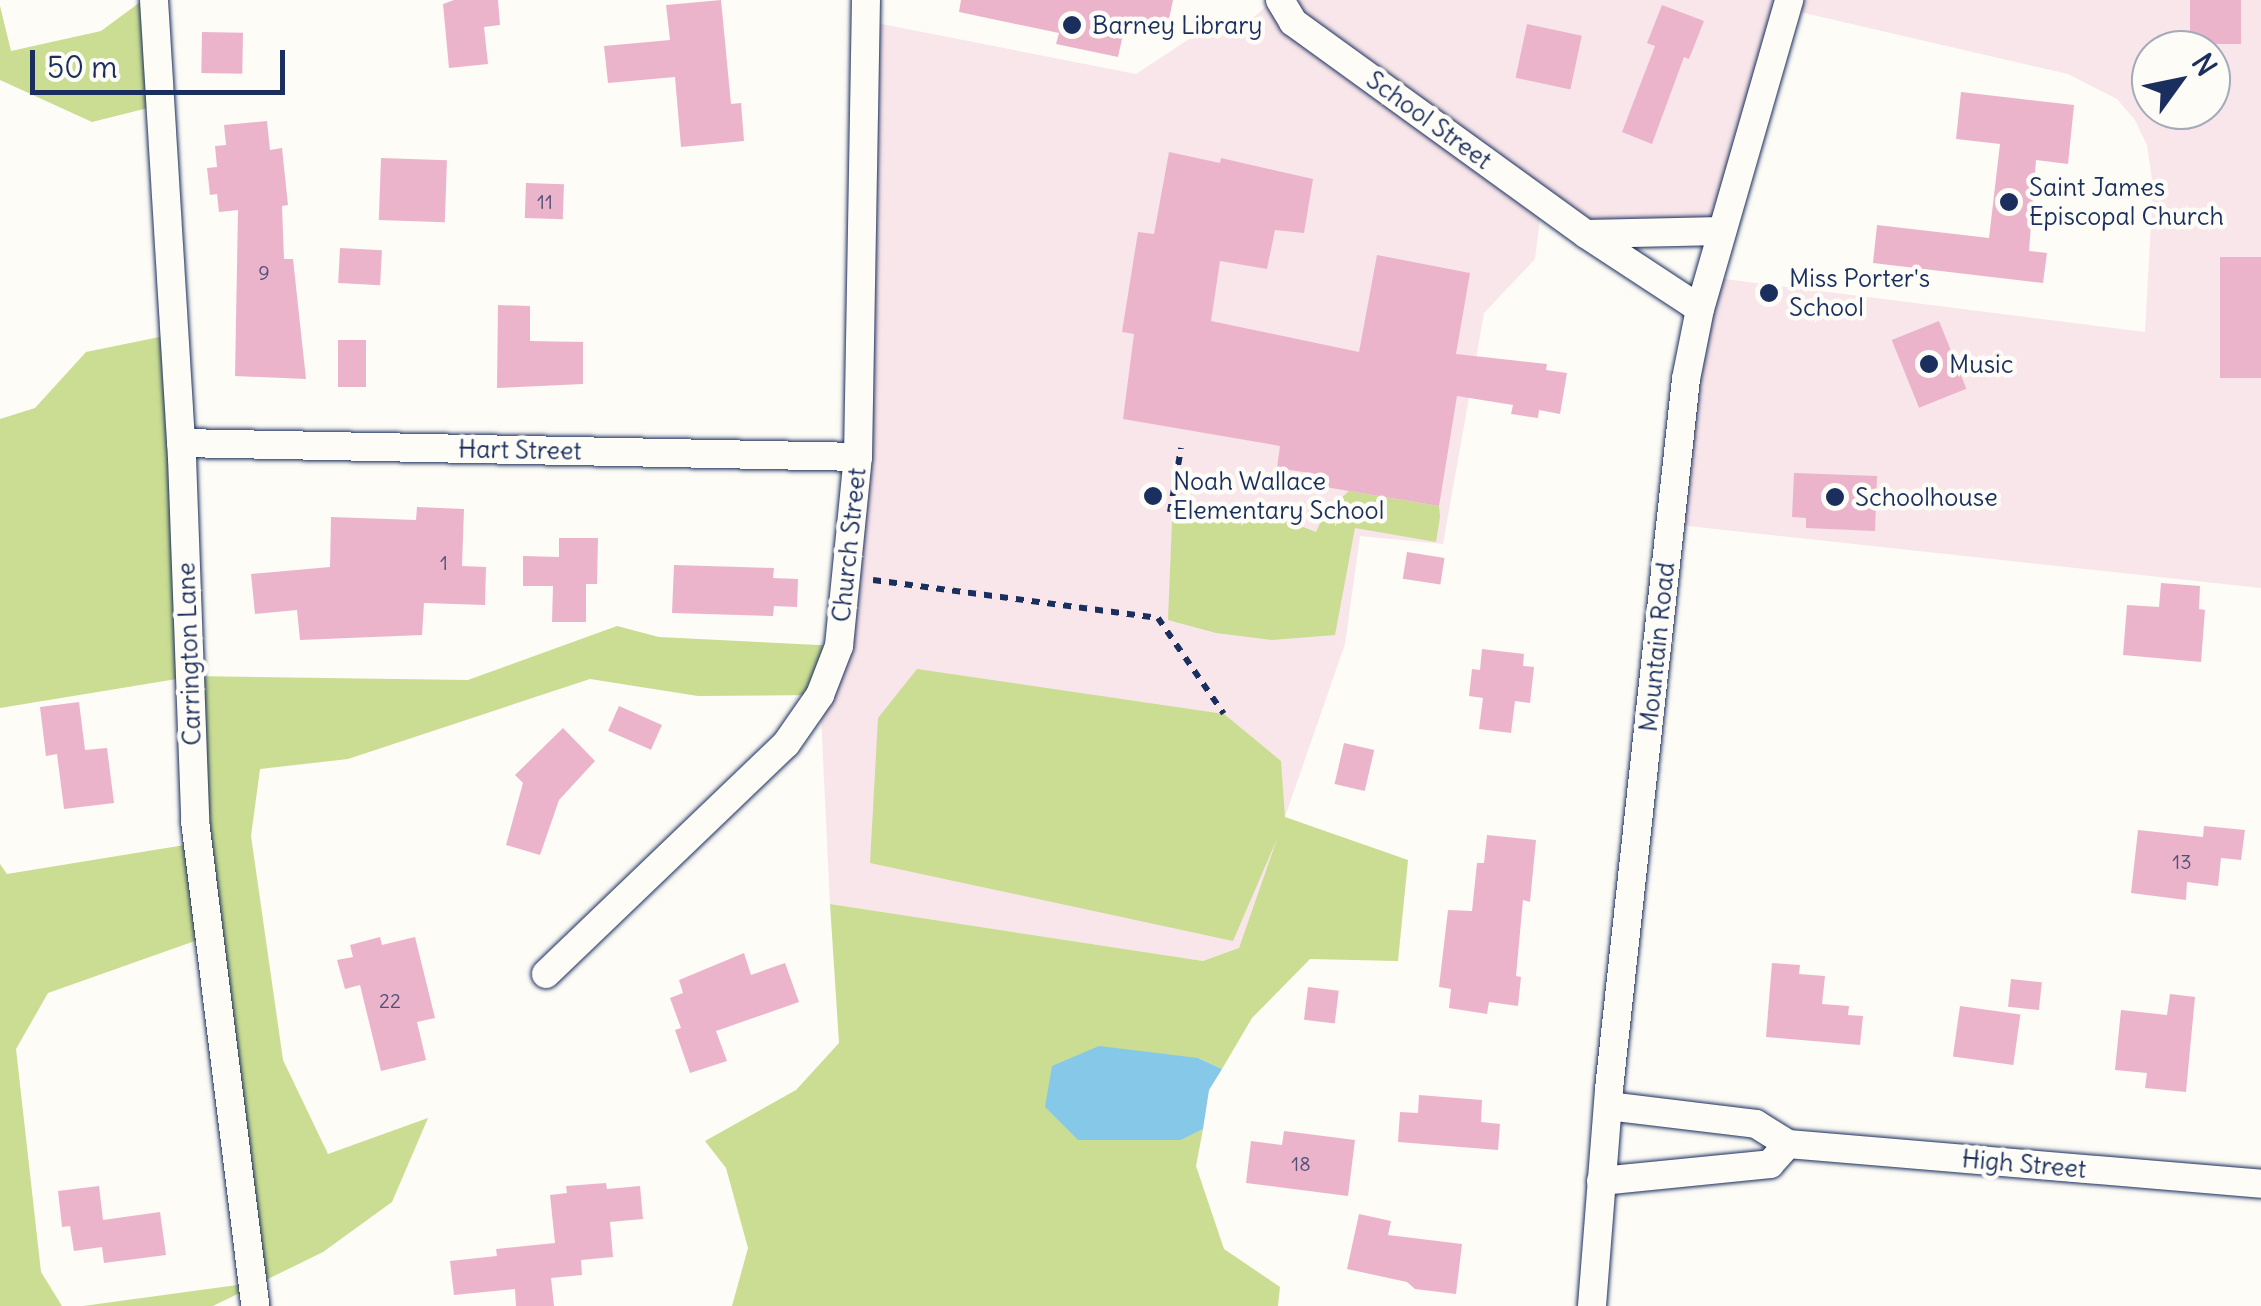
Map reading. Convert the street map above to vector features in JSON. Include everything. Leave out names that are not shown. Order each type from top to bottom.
[{"type":"street","name":"Carrington Lane","points":[[154,0],[181,443],[195,821],[255,1306]]},
{"type":"street","name":"Church Street","points":[[546,974],[731,801],[786,744],[820,695],[839,646],[858,457],[866,0]]},
{"type":"street","name":"School Street","points":[[1280,0],[1293,22],[1586,234],[1700,309]]},
{"type":"street","name":"Mountain Road","points":[[1592,1306],[1608,1106],[1686,379],[1700,309],[1789,0]]},
{"type":"street","points":[[1586,234],[1722,231]]},
{"type":"street","name":"Hart Street","points":[[181,443],[858,457]]},
{"type":"street","name":"High Street","points":[[1608,1106],[1756,1124],[1788,1144],[2261,1184]]},
{"type":"street","points":[[1602,1182],[1770,1164],[1788,1144]]},
{"type":"path","points":[[1170,512],[1182,448]]},
{"type":"path","points":[[871,580],[1158,618],[1224,714]]},
{"type":"shaded area","name":"Noah Wallace Elementary School","points":[[1273,0],[2261,0],[2261,588],[1670,524],[1709,277],[2145,332],[2153,187],[2147,145],[2140,130],[2231,130],[2231,30],[2131,30],[2131,115],[2117,99],[2068,74],[1787,9],[1722,231],[1586,234],[1542,203],[1535,259],[1484,313],[1443,544],[1360,536],[1345,644],[1239,949],[1203,961],[830,904],[820,695],[839,646],[866,21],[1136,74],[1212,24],[1254,17]]},
{"type":"green space","points":[[143,0],[160,105],[92,122],[0,80],[0,6],[11,51],[101,31]]},
{"type":"green space","points":[[174,334],[190,676],[468,680],[617,626],[659,637],[839,646],[820,695],[698,696],[590,679],[348,759],[260,769],[251,836],[283,1060],[328,1154],[428,1118],[392,1202],[323,1252],[213,1306],[83,1306],[252,1283],[209,936],[48,993],[16,1049],[41,1272],[62,1306],[0,1306],[0,864],[7,874],[197,843],[189,677],[0,708],[0,419],[35,408],[86,352]]},
{"type":"green space","points":[[1349,491],[1439,506],[1440,517],[1436,542],[1355,528],[1335,635],[1272,640],[1216,633],[1168,620],[1172,521],[1283,519],[1316,532],[1324,514]]},
{"type":"green space","points":[[917,669],[1224,714],[1281,761],[1285,817],[1408,860],[1398,961],[1310,959],[1252,1018],[1222,1069],[1198,1058],[1180,1140],[1203,1129],[1196,1166],[1224,1249],[1280,1287],[1278,1306],[732,1306],[748,1248],[726,1168],[705,1141],[796,1090],[839,1043],[830,904],[1203,961],[1239,948],[1277,839],[1233,941],[870,863],[878,718]]},
{"type":"water","points":[[1099,1046],[1198,1058],[1222,1069],[1209,1090],[1203,1129],[1181,1140],[1078,1140],[1045,1107],[1052,1066]]},
{"type":"building","points":[[454,0],[498,0],[500,25],[484,27],[488,64],[449,68],[443,4]]},
{"type":"building","points":[[721,0],[731,104],[741,103],[744,141],[681,147],[675,77],[608,83],[604,46],[670,40],[666,5]]},
{"type":"building","name":"Barney Library","points":[[961,0],[1173,0],[1167,29],[1126,21],[1118,57],[1056,44],[1059,33],[959,12]]},
{"type":"building","points":[[2190,0],[2241,0],[2241,44],[2231,44],[2231,30],[2190,30]]},
{"type":"building","points":[[1662,5],[1704,21],[1689,59],[1684,57],[1652,144],[1622,132],[1655,46],[1647,43]]},
{"type":"building","points":[[1527,24],[1582,36],[1570,89],[1516,78]]},
{"type":"building","points":[[202,32],[243,33],[242,74],[201,73]]},
{"type":"building","name":"Saint James Episcopal Church","points":[[1961,92],[2074,105],[2068,164],[2036,160],[2029,251],[2047,253],[2043,283],[1873,263],[1877,225],[1989,238],[2000,144],[1956,139]]},
{"type":"building","points":[[267,121],[270,150],[282,148],[288,205],[282,206],[284,259],[293,259],[306,379],[235,376],[238,210],[219,212],[217,194],[210,195],[207,168],[217,167],[215,146],[226,145],[224,125]]},
{"type":"building","points":[[1169,152],[1220,163],[1221,158],[1313,179],[1304,233],[1275,230],[1267,269],[1220,261],[1211,321],[1359,352],[1377,255],[1470,273],[1456,354],[1547,364],[1546,370],[1567,373],[1560,414],[1539,410],[1538,418],[1511,414],[1513,405],[1457,396],[1439,506],[1325,487],[1329,476],[1277,468],[1280,446],[1123,419],[1134,334],[1122,332],[1138,232],[1154,234]]},
{"type":"building","points":[[381,158],[447,160],[445,222],[379,220]]},
{"type":"building","points":[[526,183],[564,184],[563,219],[525,218]]},
{"type":"building","points":[[340,248],[382,250],[380,285],[338,283]]},
{"type":"building","points":[[2220,257],[2261,257],[2261,378],[2220,378]]},
{"type":"building","points":[[498,305],[530,306],[530,341],[583,342],[583,384],[497,388]]},
{"type":"building","name":"Music","points":[[1939,321],[1966,389],[1919,408],[1892,340]]},
{"type":"building","points":[[338,340],[366,340],[366,387],[338,387]]},
{"type":"building","name":"Schoolhouse","points":[[1794,473],[1877,476],[1875,531],[1806,528],[1806,518],[1792,517]]},
{"type":"building","points":[[417,507],[464,509],[462,566],[486,567],[485,605],[424,603],[422,635],[300,640],[297,610],[255,614],[251,574],[330,567],[331,517],[416,520]]},
{"type":"building","points":[[559,538],[598,538],[597,584],[586,584],[586,622],[552,622],[553,586],[523,586],[523,556],[559,557]]},
{"type":"building","points":[[1407,552],[1445,558],[1440,585],[1403,579]]},
{"type":"building","points":[[674,565],[774,568],[773,578],[798,579],[797,607],[774,606],[773,616],[672,613]]},
{"type":"building","points":[[2161,583],[2200,586],[2199,609],[2205,610],[2201,662],[2123,655],[2127,605],[2159,607]]},
{"type":"building","points":[[1482,649],[1524,654],[1523,666],[1534,667],[1530,703],[1515,701],[1511,733],[1479,729],[1483,698],[1469,696],[1472,669],[1480,670]]},
{"type":"building","points":[[79,702],[85,750],[107,748],[114,803],[64,809],[57,754],[46,756],[40,707]]},
{"type":"building","points":[[619,706],[662,725],[651,750],[608,731]]},
{"type":"building","points":[[563,728],[595,761],[559,800],[540,855],[506,845],[523,783],[515,775]]},
{"type":"building","points":[[1344,743],[1374,750],[1365,791],[1335,784]]},
{"type":"building","points":[[2204,826],[2245,830],[2241,860],[2221,858],[2218,886],[2187,882],[2186,900],[2131,893],[2138,830],[2203,837]]},
{"type":"building","points":[[1487,835],[1536,840],[1530,902],[1523,900],[1516,976],[1521,977],[1518,1006],[1489,1002],[1487,1014],[1449,1008],[1451,989],[1439,987],[1448,910],[1472,911],[1477,863],[1484,863]]},
{"type":"building","points":[[380,937],[382,945],[415,937],[435,1018],[417,1022],[426,1060],[381,1071],[360,985],[345,989],[337,960],[353,957],[350,945]]},
{"type":"building","points":[[744,953],[751,975],[785,963],[799,1002],[716,1031],[727,1061],[690,1073],[675,1030],[681,1028],[670,998],[683,993],[679,980]]},
{"type":"building","points":[[1772,963],[1800,965],[1799,974],[1825,976],[1822,1004],[1849,1006],[1848,1015],[1863,1016],[1860,1045],[1766,1037]]},
{"type":"building","points":[[2011,979],[2042,982],[2039,1010],[2008,1007]]},
{"type":"building","points":[[1308,987],[1339,991],[1335,1024],[1304,1020]]},
{"type":"building","points":[[2170,994],[2195,997],[2186,1092],[2145,1088],[2147,1073],[2115,1070],[2121,1010],[2167,1015]]},
{"type":"building","points":[[1960,1006],[2020,1014],[2013,1065],[1953,1057]]},
{"type":"building","points":[[1419,1095],[1482,1100],[1481,1122],[1500,1124],[1498,1150],[1398,1142],[1400,1112],[1418,1113]]},
{"type":"building","points":[[1284,1131],[1355,1140],[1348,1196],[1246,1183],[1251,1141],[1282,1145]]},
{"type":"building","points":[[606,1183],[607,1189],[640,1186],[643,1219],[610,1222],[613,1257],[581,1260],[582,1275],[551,1278],[554,1306],[516,1306],[515,1289],[454,1295],[450,1261],[497,1256],[496,1249],[555,1243],[550,1195],[567,1193],[566,1186]]},
{"type":"building","points":[[99,1186],[103,1220],[160,1212],[166,1255],[104,1263],[102,1247],[74,1251],[70,1226],[62,1227],[58,1191]]},
{"type":"building","points":[[1359,1214],[1391,1221],[1388,1235],[1462,1244],[1456,1294],[1415,1289],[1407,1282],[1347,1269]]},
{"type":"place","name":"Barney Library","points":[[1072,25]]},
{"type":"place","name":"Saint James Episcopal Church","points":[[2009,202]]},
{"type":"place","name":"Miss Porter's School","points":[[1769,293]]},
{"type":"place","name":"Music","points":[[1929,364]]},
{"type":"place","name":"Noah Wallace Elementary School","points":[[1153,496]]},
{"type":"place","name":"Schoolhouse","points":[[1835,497]]}]
